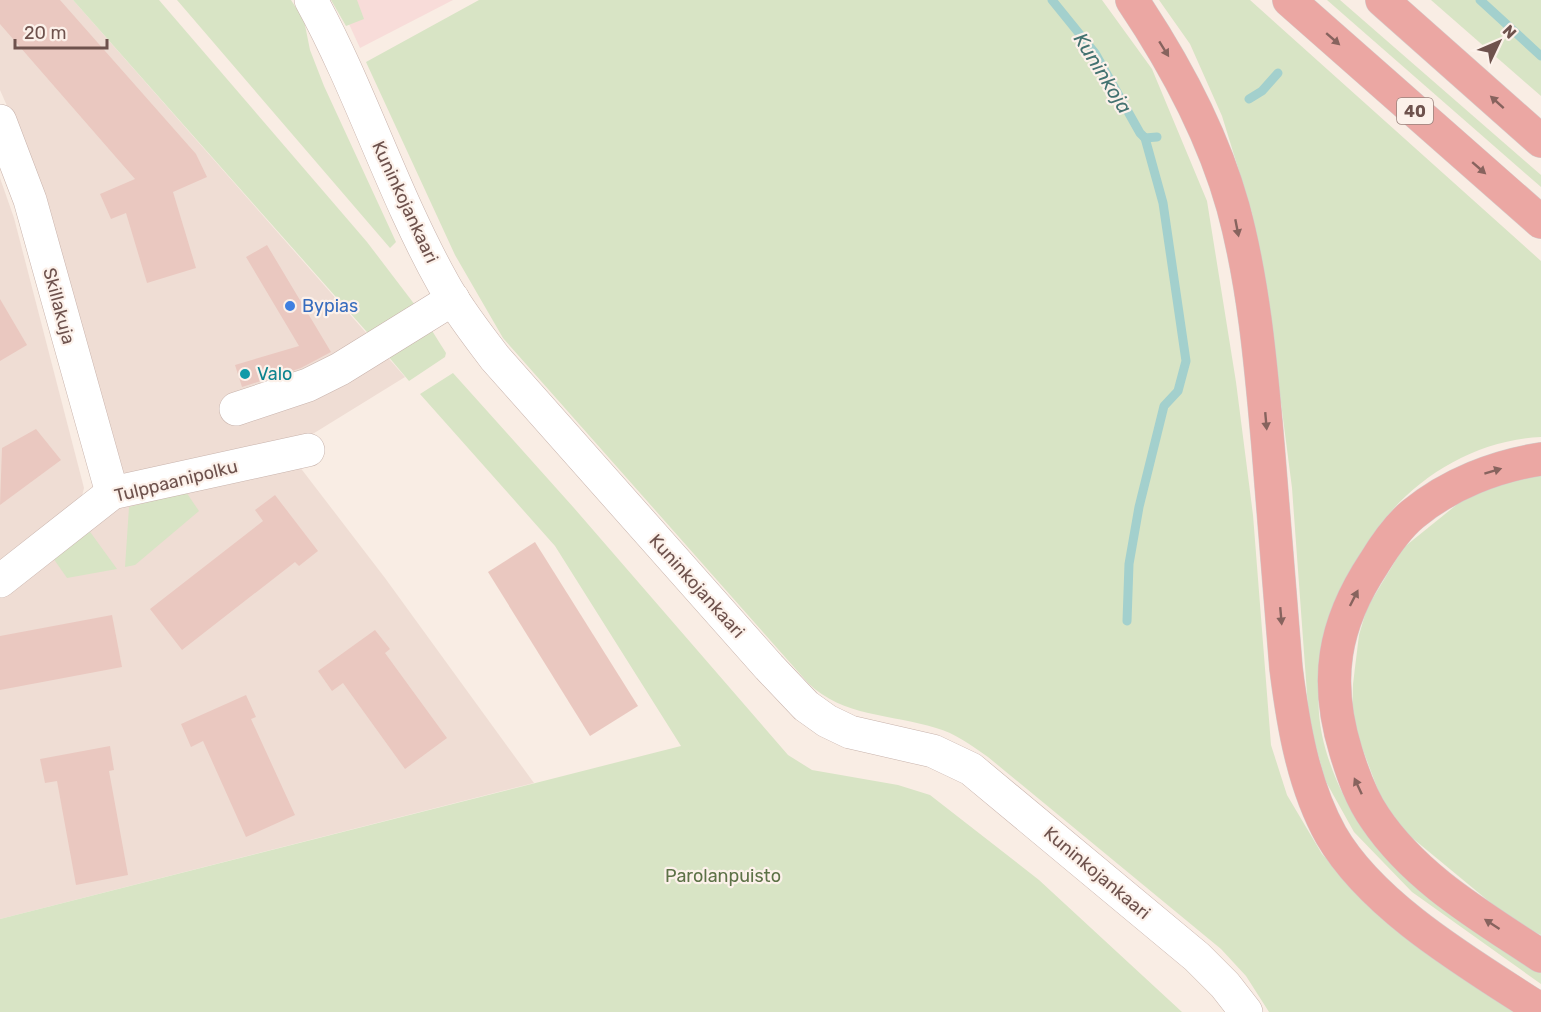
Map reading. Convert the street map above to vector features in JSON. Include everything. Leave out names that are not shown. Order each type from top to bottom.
[{"type":"highway","points":[[1132,0],[1168,53],[1196,109],[1216,157],[1233,208],[1254,312],[1293,723],[1313,795],[1332,836],[1361,873],[1403,915],[1541,1010]]},
{"type":"highway","name":"40","points":[[1289,0],[1541,222]]},
{"type":"highway","points":[[1382,0],[1541,141]]},
{"type":"highway","points":[[1541,459],[1478,476],[1413,513],[1392,535],[1351,603],[1338,644],[1333,685],[1335,719],[1356,783],[1374,817],[1396,846],[1436,885],[1541,956]]},
{"type":"street","name":"Kuninkojankaari","points":[[311,0],[340,57],[426,249],[453,299],[495,358],[806,706],[827,721],[850,732],[933,750],[971,769],[1197,957],[1226,985],[1246,1012]]},
{"type":"street","name":"Skillakuja","points":[[0,121],[30,200],[112,493]]},
{"type":"street","points":[[236,409],[308,385],[340,369],[453,299]]},
{"type":"street","name":"Tulppaanipolku","points":[[0,581],[112,493],[308,450]]},
{"type":"shaded area","points":[[0,0],[73,0],[405,377],[311,435],[144,476],[122,473],[11,115],[0,90]]},
{"type":"shaded area","points":[[338,0],[453,0],[360,48]]},
{"type":"shaded area","points":[[0,178],[14,218],[84,488],[82,496],[0,562]]},
{"type":"shaded area","points":[[296,462],[385,578],[534,783],[0,919],[0,591],[100,518],[126,505]]},
{"type":"green space","points":[[73,0],[159,0],[367,242],[415,305],[374,340]]},
{"type":"green space","points":[[177,0],[291,0],[304,20],[310,50],[324,86],[396,242],[390,248]]},
{"type":"green space","points":[[331,0],[357,0],[364,19],[346,26]]},
{"type":"green space","points":[[479,0],[1102,0],[1152,69],[1207,201],[1236,382],[1253,515],[1271,745],[1287,795],[1322,854],[1378,913],[1513,1012],[1269,1012],[1246,976],[1221,949],[988,757],[943,730],[852,708],[836,702],[808,683],[503,338],[455,255],[366,62]]},
{"type":"green space","points":[[1159,0],[1250,0],[1541,261],[1541,437],[1511,441],[1483,449],[1456,461],[1431,476],[1387,516],[1369,540],[1352,573],[1320,684],[1319,713],[1328,757],[1345,798],[1541,970],[1541,984],[1412,892],[1354,832],[1325,780],[1309,721],[1292,488],[1268,302],[1252,213],[1222,116],[1190,44]]},
{"type":"green space","points":[[1327,0],[1340,0],[1541,175],[1541,187]]},
{"type":"green space","points":[[1431,0],[1541,0],[1541,96]]},
{"type":"green space","points":[[429,326],[446,353],[445,357],[409,381],[382,349]]},
{"type":"green space","name":"Parolanpuisto","points":[[453,373],[574,508],[788,755],[812,770],[898,785],[930,795],[1039,880],[1182,1012],[0,1012],[0,919],[681,746],[555,546],[420,394]]},
{"type":"green space","points":[[1541,472],[1541,935],[1514,922],[1405,832],[1381,798],[1352,721],[1353,684],[1359,635],[1367,608],[1403,548],[1460,502],[1480,492]]},
{"type":"green space","points":[[186,492],[199,511],[135,565],[125,567],[129,507]]},
{"type":"green space","points":[[88,529],[117,569],[67,578],[53,558]]},
{"type":"building","points":[[0,0],[60,0],[196,154],[207,177],[173,192],[196,268],[147,283],[126,213],[111,219],[100,194],[135,179],[0,24]]},
{"type":"building","name":"Bypias","points":[[267,245],[331,352],[301,368],[242,387],[235,365],[299,346],[246,257]]},
{"type":"building","points":[[0,299],[27,345],[0,361]]},
{"type":"building","points":[[36,429],[61,460],[0,505],[2,448]]},
{"type":"building","points":[[275,495],[318,551],[299,566],[295,562],[182,650],[150,609],[263,521],[255,510]]},
{"type":"building","points":[[535,542],[638,706],[590,736],[488,572]]},
{"type":"building","points":[[112,615],[122,667],[0,690],[0,636]]},
{"type":"building","points":[[375,630],[390,649],[385,653],[447,738],[405,769],[343,683],[332,691],[318,671]]},
{"type":"building","points":[[246,695],[256,717],[251,719],[295,815],[246,837],[203,741],[191,747],[181,724]]},
{"type":"building","points":[[110,746],[114,770],[109,771],[128,875],[76,885],[57,781],[45,783],[40,759]]},
{"type":"waterway","name":"Kuninkoja","points":[[1052,0],[1095,53],[1140,133],[1145,138],[1157,137]]},
{"type":"waterway","points":[[1480,0],[1541,56]]},
{"type":"waterway","name":"Kuninkoja","points":[[1249,99],[1262,91],[1278,73]]},
{"type":"waterway","points":[[1127,621],[1129,564],[1139,507],[1164,406],[1178,391],[1186,361],[1163,203],[1145,138]]},
{"type":"place","name":"Bypias","points":[[290,306]]},
{"type":"place","name":"Valo","points":[[245,374]]}]
